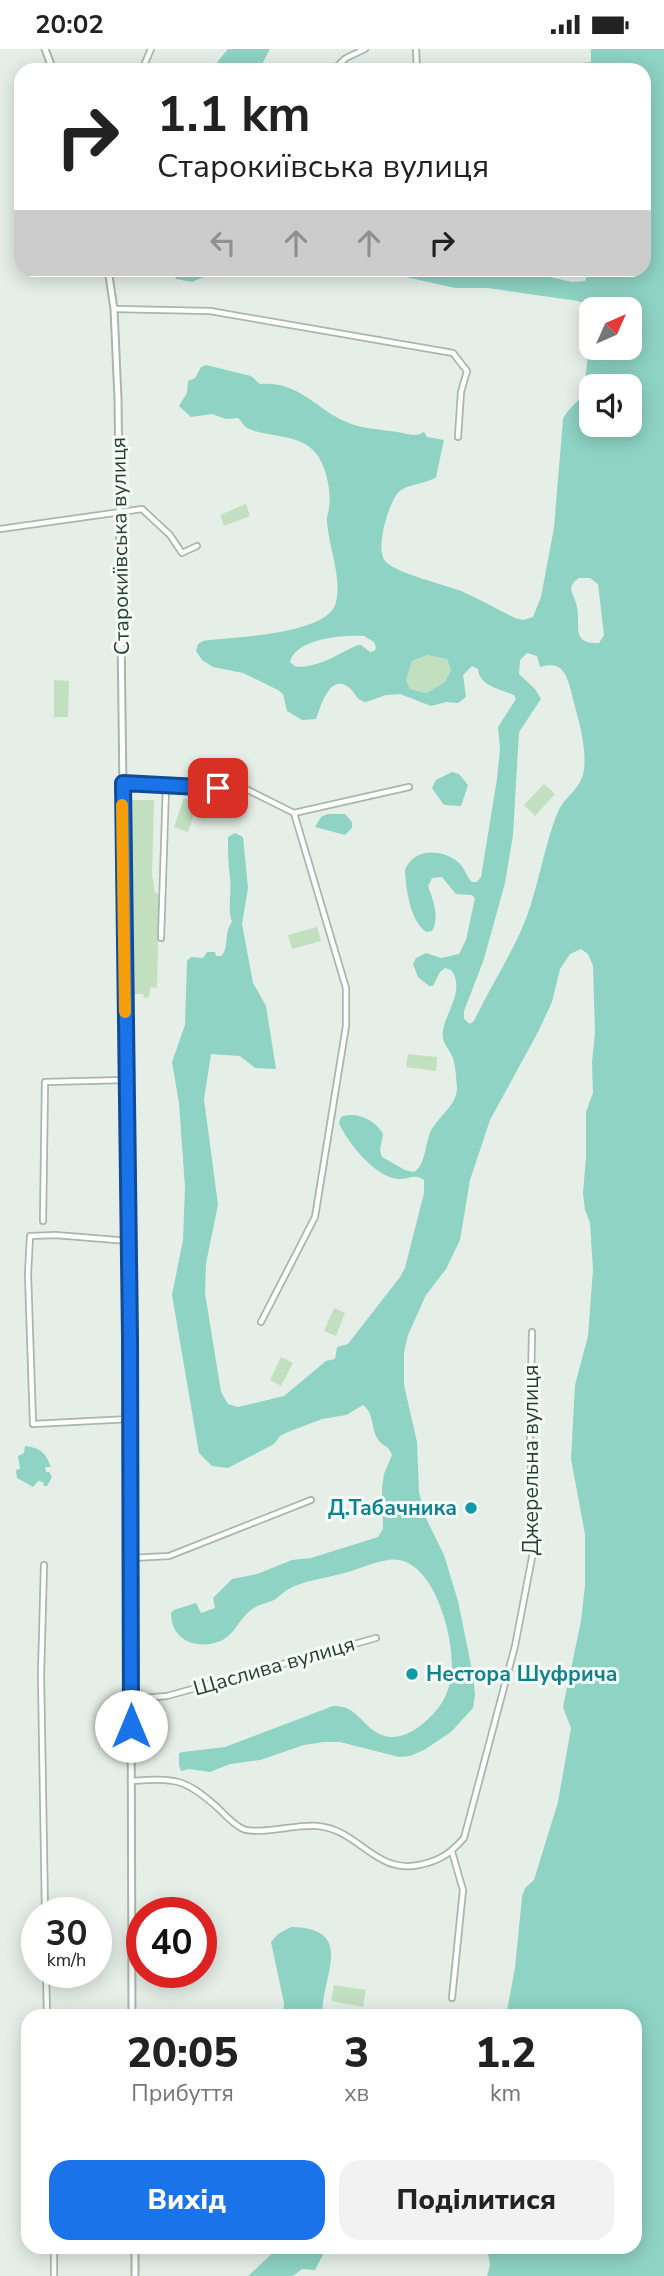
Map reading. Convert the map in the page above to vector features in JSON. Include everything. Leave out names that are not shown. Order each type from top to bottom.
[{"type":"street","points":[[341,63],[365,49]]},
{"type":"street","name":"Старокиївська вулиця","points":[[109,277],[114,309],[118,399],[130,1419],[132,2009]]},
{"type":"street","points":[[114,309],[210,311],[453,353],[467,372],[461,392],[458,437]]},
{"type":"street","points":[[0,529],[142,509],[170,535],[182,553],[197,546]]},
{"type":"street","points":[[123,783],[244,788],[294,813],[409,787]]},
{"type":"street","points":[[161,938],[166,786]]},
{"type":"street","points":[[261,1322],[316,1217],[346,1026],[346,988],[294,813]]},
{"type":"street","points":[[43,1221],[45,1082],[126,1080]]},
{"type":"street","points":[[128,1241],[55,1235],[30,1236],[28,1274],[33,1424],[130,1419]]},
{"type":"street","name":"Джерельна вулиця","points":[[452,1852],[464,1838],[499,1710],[515,1646],[534,1547],[530,1435],[532,1332]]},
{"type":"street","points":[[131,1558],[169,1556],[311,1500]]},
{"type":"street","points":[[44,1565],[41,1675],[45,1897]]},
{"type":"street","name":"Щаслива вулиця","points":[[131,1699],[167,1696],[376,1637]]},
{"type":"street","points":[[130,1781],[176,1780],[204,1795],[241,1828],[251,1831],[303,1825],[337,1830],[387,1864],[405,1868],[438,1861],[452,1852],[463,1891],[452,1999]]},
{"type":"street","points":[[46,1988],[47,2009]]},
{"type":"street","points":[[54,2254],[54,2276]]},
{"type":"street","points":[[135,2254],[135,2276]]},
{"type":"shaded area","points":[[228,49],[270,49],[263,63],[217,63]]},
{"type":"shaded area","points":[[591,49],[664,49],[664,2276],[487,2276],[490,2265],[488,2254],[642,2254],[642,2009],[507,2009],[515,1968],[522,1897],[525,1888],[534,1880],[558,1802],[571,1728],[563,1707],[581,1621],[585,1585],[585,1534],[571,1459],[575,1385],[588,1336],[593,1270],[590,1223],[583,1193],[586,1112],[593,1093],[593,966],[588,954],[581,949],[570,954],[560,969],[552,1002],[490,1120],[470,1180],[460,1240],[446,1269],[426,1295],[408,1335],[404,1352],[404,1385],[417,1442],[419,1492],[426,1518],[444,1555],[458,1601],[473,1675],[473,1708],[451,1732],[410,1756],[399,1757],[340,1742],[324,1742],[304,1745],[260,1760],[230,1764],[210,1772],[189,1769],[181,1771],[179,1753],[225,1747],[333,1706],[347,1708],[370,1728],[385,1736],[394,1737],[411,1732],[439,1707],[448,1688],[452,1667],[449,1636],[437,1599],[417,1569],[404,1561],[383,1561],[294,1587],[274,1600],[254,1608],[231,1634],[219,1642],[188,1642],[174,1628],[171,1613],[174,1610],[196,1603],[201,1613],[215,1608],[213,1598],[232,1579],[257,1574],[292,1560],[311,1558],[378,1537],[383,1529],[384,1474],[392,1455],[377,1438],[371,1416],[363,1405],[346,1415],[322,1419],[288,1432],[280,1436],[274,1444],[228,1468],[212,1466],[199,1453],[172,1295],[183,1240],[185,1187],[179,1103],[172,1062],[185,1025],[187,961],[191,957],[203,958],[207,952],[215,952],[216,956],[224,953],[232,922],[228,837],[235,833],[243,837],[248,888],[242,924],[253,983],[266,1006],[276,1069],[255,1068],[240,1056],[211,1054],[204,1099],[218,1205],[206,1263],[205,1293],[221,1392],[228,1404],[238,1407],[284,1396],[326,1361],[335,1359],[337,1347],[348,1344],[405,1268],[424,1193],[424,1180],[414,1177],[398,1179],[380,1172],[355,1149],[339,1123],[341,1117],[347,1115],[370,1121],[383,1134],[380,1150],[382,1157],[414,1172],[423,1160],[433,1127],[454,1100],[457,1088],[455,1067],[443,1035],[456,993],[455,977],[451,970],[445,968],[433,986],[429,986],[418,977],[413,964],[416,958],[426,953],[441,958],[459,954],[466,940],[475,898],[472,895],[456,894],[442,877],[432,878],[428,886],[435,909],[435,920],[432,931],[426,932],[413,912],[405,870],[409,863],[421,854],[437,853],[459,863],[472,882],[477,882],[481,877],[497,779],[500,749],[498,727],[516,699],[514,695],[486,683],[479,675],[478,669],[472,666],[463,675],[466,697],[458,703],[446,702],[431,706],[400,694],[386,695],[366,702],[341,684],[331,688],[326,694],[316,719],[302,720],[287,711],[283,694],[278,690],[243,673],[213,667],[202,660],[196,651],[198,644],[203,641],[256,636],[299,628],[330,613],[336,602],[337,583],[328,532],[329,493],[321,462],[307,446],[292,439],[249,429],[238,418],[226,419],[212,414],[191,417],[179,406],[187,393],[188,381],[195,378],[201,367],[206,365],[251,376],[260,384],[273,384],[295,391],[350,424],[410,435],[424,432],[427,437],[444,440],[436,477],[401,490],[393,500],[382,538],[382,555],[385,561],[410,574],[461,591],[515,618],[523,620],[533,617],[541,597],[554,528],[563,419],[579,399],[579,437],[642,437],[642,374],[586,374],[587,361],[642,361],[642,297],[579,297],[579,301],[488,288],[455,288],[406,277],[550,277],[572,282],[585,281],[586,277],[651,277],[651,63],[581,63],[591,62]],"holes":[[[579,578],[590,578],[598,584],[604,635],[599,643],[590,643],[580,637],[577,607],[571,588]],[[364,636],[374,642],[376,648],[370,652],[358,645],[313,665],[296,667],[290,662],[301,648],[333,637]],[[527,653],[537,656],[540,667],[558,667],[565,673],[581,730],[584,770],[580,783],[557,814],[521,930],[470,1024],[464,1019],[464,1011],[484,959],[505,883],[513,835],[519,732],[541,699],[535,689],[519,674],[520,660]],[[427,655],[447,659],[451,670],[445,682],[426,693],[410,689],[406,680],[412,661]]]},
{"type":"shaded area","points":[[175,277],[204,277],[192,282]]},
{"type":"shaded area","points":[[246,504],[250,516],[224,526],[220,515]]},
{"type":"shaded area","points":[[427,655],[447,659],[451,670],[445,682],[426,693],[410,689],[406,680],[412,661]]},
{"type":"shaded area","points":[[54,680],[69,681],[68,717],[54,717]]},
{"type":"shaded area","points":[[452,772],[459,774],[468,785],[461,806],[444,805],[432,788],[436,780]]},
{"type":"shaded area","points":[[544,784],[555,794],[535,816],[524,805]]},
{"type":"shaded area","points":[[184,798],[198,803],[188,832],[174,827]]},
{"type":"shaded area","points":[[129,800],[154,800],[152,875],[155,892],[159,894],[157,988],[150,987],[149,997],[144,998],[143,994],[129,994]]},
{"type":"shaded area","points":[[328,814],[345,814],[352,822],[352,828],[345,835],[315,827],[321,817]]},
{"type":"shaded area","points":[[317,927],[321,941],[292,949],[288,935]]},
{"type":"shaded area","points":[[408,1054],[437,1057],[436,1071],[406,1067]]},
{"type":"shaded area","points":[[334,1308],[345,1313],[336,1336],[324,1331]]},
{"type":"shaded area","points":[[281,1357],[293,1363],[281,1386],[270,1380]]},
{"type":"shaded area","points":[[25,1446],[39,1450],[47,1458],[51,1467],[45,1467],[46,1472],[52,1477],[47,1486],[38,1481],[33,1487],[17,1478],[16,1470],[20,1469],[18,1456],[24,1453]]},
{"type":"shaded area","points":[[291,1927],[312,1930],[324,1936],[330,1946],[331,1958],[323,2009],[284,2009],[271,1942],[278,1934]]},
{"type":"shaded area","points":[[334,1985],[366,1990],[363,2007],[331,2001]]},
{"type":"shaded area","points":[[272,2254],[323,2254],[315,2270],[302,2269],[293,2276],[248,2276]]},
{"type":"slow traffic","points":[[122,805],[125,1012]]},
{"type":"place","name":"Д.Табачника","points":[[471,1508]]},
{"type":"place","name":"Нестора Шуфрича","points":[[412,1674]]},
{"type":"route","points":[[131,1726],[130,1338],[123,783],[218,788]]}]
